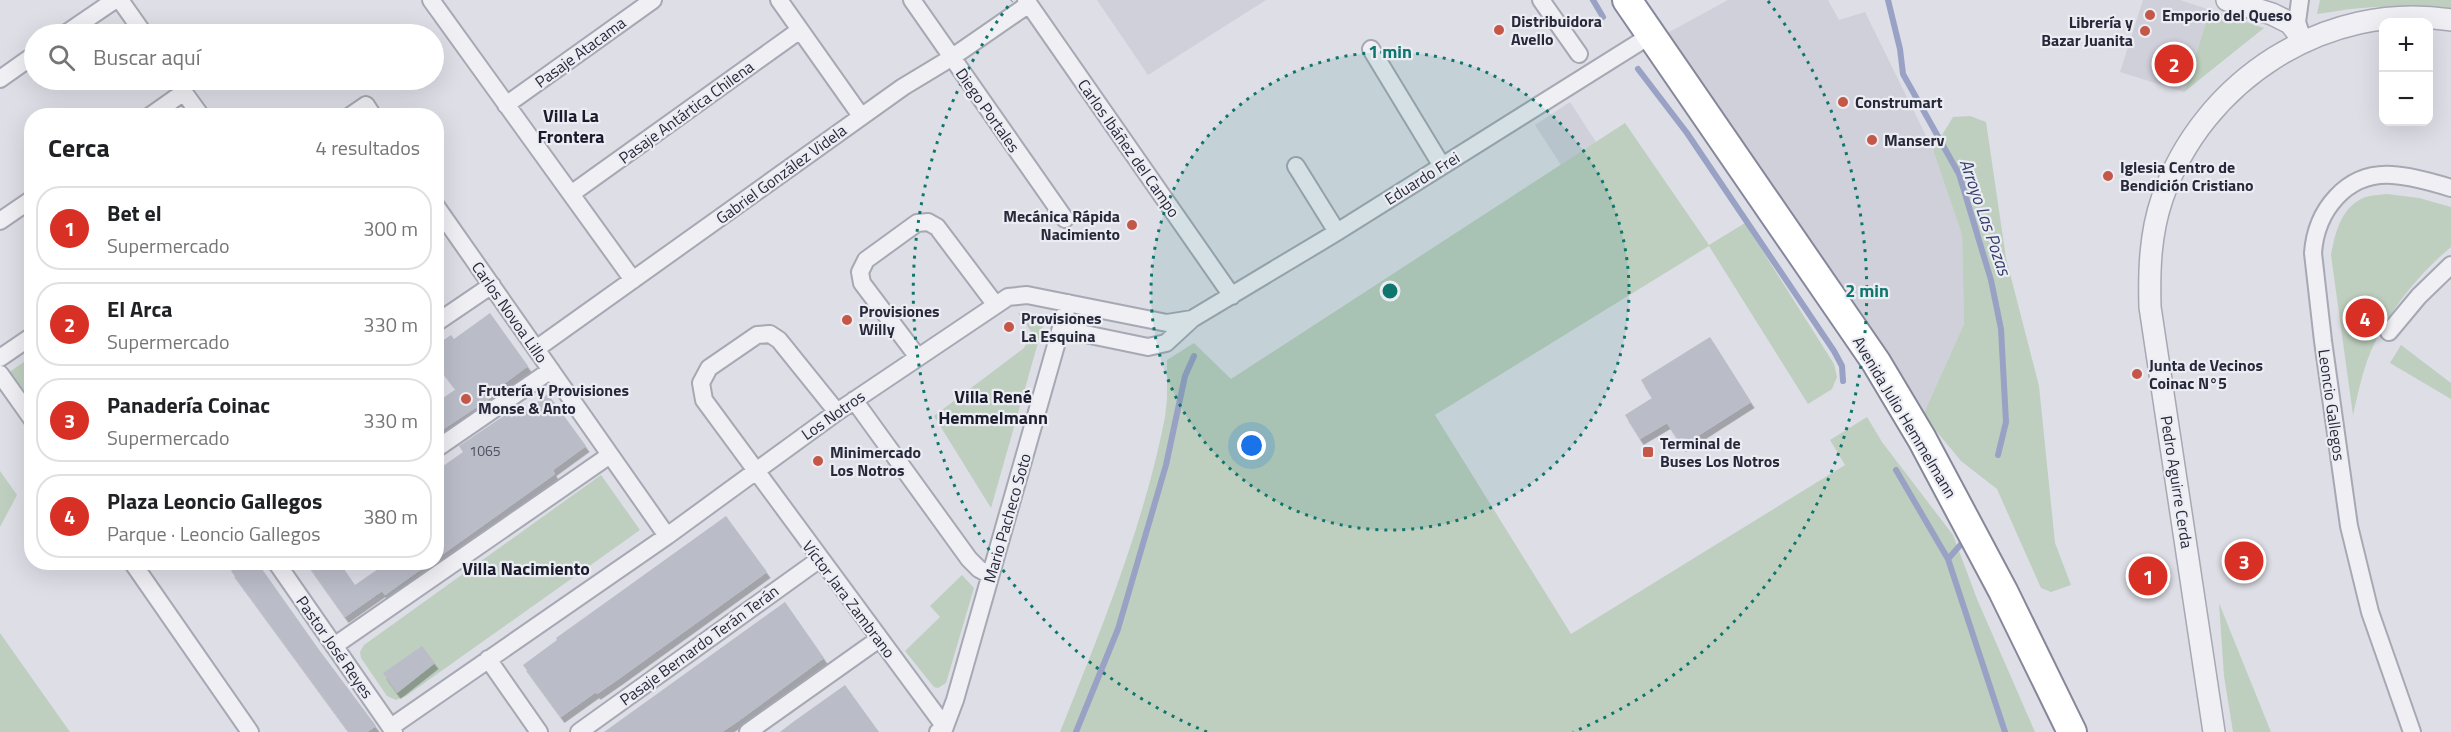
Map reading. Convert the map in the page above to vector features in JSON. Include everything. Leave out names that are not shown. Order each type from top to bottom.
[{"type":"highway","name":"Avenida Julio Hemmelmann","points":[[1628,0],[1876,362],[1922,440],[1992,571],[2072,732]]},
{"type":"street","points":[[80,24],[115,0]]},
{"type":"street","points":[[120,0],[137,24]]},
{"type":"street","name":"Pasaje Atacama","points":[[506,105],[653,0]]},
{"type":"street","points":[[779,0],[861,116]]},
{"type":"street","name":"Diego Portales","points":[[912,0],[1065,219]]},
{"type":"street","points":[[1541,0],[1579,54]]},
{"type":"street","points":[[2227,0],[2272,14],[2290,23],[2304,41]]},
{"type":"street","points":[[2300,0],[2297,22],[2304,41]]},
{"type":"street","points":[[436,2],[506,105],[633,280]]},
{"type":"street","name":"Gabriel González Videla","points":[[536,349],[861,116],[951,58],[1028,2]]},
{"type":"street","name":"Carlos Ibáñez del Campo","points":[[1028,2],[1232,296]]},
{"type":"street","name":"Pedro Aguirre Cerda","points":[[2214,732],[2150,307],[2150,253],[2165,192],[2183,151],[2198,128],[2227,94],[2248,75],[2279,54],[2304,41],[2358,23],[2386,18],[2414,17],[2451,20]]},
{"type":"street","name":"Pasaje Antártica Chilena","points":[[571,194],[800,30]]},
{"type":"street","name":"Eduardo Frei","points":[[1192,319],[1337,232],[1651,35]]},
{"type":"street","points":[[1371,49],[1442,166]]},
{"type":"street","points":[[0,79],[24,62]]},
{"type":"street","points":[[158,108],[176,90]]},
{"type":"street","points":[[183,90],[195,108]]},
{"type":"street","points":[[1296,166],[1337,232]]},
{"type":"street","name":"Leoncio Gallegos","points":[[2412,732],[2370,612],[2349,526],[2313,253],[2314,240],[2322,215],[2329,204],[2350,185],[2363,179],[2391,174],[2451,188]]},
{"type":"street","points":[[0,221],[24,204]]},
{"type":"street","name":"Carlos Novoa Lillo","points":[[444,217],[667,536]]},
{"type":"street","points":[[917,356],[862,283],[860,272],[866,260],[917,222],[928,222],[937,227],[995,304]]},
{"type":"street","points":[[2388,332],[2419,296],[2451,266]]},
{"type":"street","points":[[444,318],[492,285]]},
{"type":"street","name":"Los Notros","points":[[392,729],[667,536],[754,470],[995,304],[1017,295],[1167,323],[1192,319]]},
{"type":"street","name":"Mario Pacheco Soto","points":[[942,730],[990,575],[1068,303]]},
{"type":"street","points":[[1061,329],[1148,347],[1166,343],[1192,319]]},
{"type":"street","name":"Víctor Jara Zambrano","points":[[837,412],[779,340],[770,334],[757,335],[709,368],[701,384],[704,400],[879,639],[942,730]]},
{"type":"street","points":[[0,358],[24,342]]},
{"type":"street","points":[[444,444],[551,370]]},
{"type":"street","points":[[0,374],[24,408]]},
{"type":"street","points":[[854,400],[969,559],[979,569],[990,575]]},
{"type":"street","points":[[444,570],[610,455]]},
{"type":"street","name":"Pasaje Bernardo Terán Terán","points":[[579,732],[820,559]]},
{"type":"street","points":[[138,570],[250,732]]},
{"type":"street","name":"Pastor José Reyes","points":[[282,570],[392,729]]},
{"type":"street","points":[[334,646],[444,570]]},
{"type":"street","points":[[748,732],[879,639]]},
{"type":"street","points":[[489,659],[539,732]]},
{"type":"shaded area","points":[[1097,0],[1266,0],[1148,75]]},
{"type":"shaded area","points":[[1728,0],[1828,0],[1839,20],[1865,12],[1933,150],[1962,235],[1964,324],[1923,415],[1660,37]]},
{"type":"shaded area","points":[[2143,0],[2180,0],[2210,10],[2184,92],[2120,72]]},
{"type":"shaded area","points":[[1570,102],[1596,142],[1561,165],[1535,125]]},
{"type":"green space","points":[[2320,0],[2451,0],[2451,12],[2416,7],[2384,7],[2317,14]]},
{"type":"green space","points":[[2210,10],[2264,28],[2184,92]]},
{"type":"green space","points":[[1970,116],[1986,122],[2006,258],[2039,386],[2055,543],[2071,585],[2051,592],[2041,588],[1997,489],[1961,461],[1923,415],[1964,324],[1962,235],[1933,150],[1953,117]]},
{"type":"green space","points":[[1625,123],[1709,245],[1745,223],[1834,364],[1837,377],[1832,389],[1808,404],[1709,246],[1435,415],[1571,634],[1845,465],[1830,440],[1867,417],[1882,442],[1953,535],[1977,599],[2035,732],[1060,732],[1106,616],[1146,497],[1165,417],[1167,360],[1194,343],[1231,379]]},
{"type":"green space","points":[[2387,194],[2419,198],[2451,207],[2451,247],[2413,284],[2382,329],[2367,361],[2353,415],[2331,255],[2340,222],[2349,208],[2363,198]]},
{"type":"green space","points":[[1018,313],[1044,316],[1043,325],[991,508],[934,416],[1024,348],[1032,333]]},
{"type":"green space","points":[[2401,345],[2451,383],[2451,399],[2390,363]]},
{"type":"green space","points":[[24,362],[24,396],[8,373]]},
{"type":"green space","points":[[0,471],[17,495],[0,527]]},
{"type":"green space","points":[[601,475],[640,530],[406,696],[396,700],[387,696],[361,658],[360,652],[364,645]]},
{"type":"green space","points":[[962,575],[974,588],[946,683],[938,688],[934,687],[905,651],[940,617],[930,606]]},
{"type":"green space","points":[[2219,603],[2271,732],[2233,732],[2224,676]]},
{"type":"green space","points":[[0,633],[70,732],[0,732]]},
{"type":"building","points":[[490,313],[528,366],[493,392],[495,395],[444,429],[444,397],[456,389],[444,373],[444,340],[451,335],[454,339]]},
{"type":"building","points":[[1710,337],[1751,402],[1682,446],[1667,423],[1640,439],[1625,415],[1652,398],[1641,380]]},
{"type":"building","points":[[548,394],[586,446],[553,470],[555,474],[444,553],[444,465],[463,452],[459,446],[508,413],[511,417],[515,415],[516,417]]},
{"type":"building","points":[[726,516],[767,572],[620,678],[561,717],[523,665],[557,640],[556,638]]},
{"type":"building","points":[[263,570],[376,726],[367,732],[349,732],[231,571]]},
{"type":"building","points":[[312,570],[345,570],[355,585],[377,570],[420,570],[385,595],[382,591],[345,617]]},
{"type":"building","points":[[785,602],[824,658],[737,722],[722,732],[604,732]]},
{"type":"building","points":[[422,646],[435,663],[397,693],[383,673]]},
{"type":"building","points":[[845,685],[879,732],[780,732],[793,722]]},
{"type":"waterway","points":[[1593,0],[1603,17]]},
{"type":"waterway","name":"Arroyo Las Pozas","points":[[1888,0],[1900,49],[1903,74],[1959,174],[1991,280],[2001,329],[2006,422],[1998,455]]},
{"type":"waterway","points":[[1638,69],[1687,133],[1834,351],[1842,366],[1843,381]]},
{"type":"waterway","points":[[1076,732],[1118,629],[1166,465],[1185,376],[1194,356]]},
{"type":"waterway","points":[[1896,470],[1948,559]]},
{"type":"waterway","name":"Arroyo Las Pozas","points":[[1963,542],[1948,559],[2005,732]]},
{"type":"place","name":"Emporio del Queso","points":[[2150,15]]},
{"type":"place","name":"Distribuidora Avello","points":[[1499,30]]},
{"type":"place","name":"Librería y Bazar Juanita","points":[[2145,31]]},
{"type":"place","name":"El Arca","points":[[2174,64]]},
{"type":"place","name":"Construmart","points":[[1843,102]]},
{"type":"place","name":"Manserv","points":[[1872,140]]},
{"type":"place","name":"Iglesia Centro de Bendición Cristiano","points":[[2108,176]]},
{"type":"place","name":"Mecánica Rápida Nacimiento","points":[[1132,225]]},
{"type":"place","name":"Plaza Leoncio Gallegos","points":[[2365,318]]},
{"type":"place","name":"Provisiones Willy","points":[[847,320]]},
{"type":"place","name":"Provisiones La Esquina","points":[[1009,327]]},
{"type":"place","name":"Junta de Vecinos Coinac N°5","points":[[2137,374]]},
{"type":"place","name":"Frutería y Provisiones Monse & Anto","points":[[466,399]]},
{"type":"place","name":"Terminal de Buses Los Notros","points":[[1648,452]]},
{"type":"place","name":"Minimercado Los Notros","points":[[818,461]]},
{"type":"place","name":"Panadería Coinac","points":[[2244,561]]},
{"type":"place","name":"Bet el","points":[[2148,576]]},
{"type":"district","name":"Villa La Frontera","points":[[571,126]]},
{"type":"district","name":"Villa René Hemmelmann","points":[[993,407]]},
{"type":"district","name":"Villa Nacimiento","points":[[526,569]]}]
